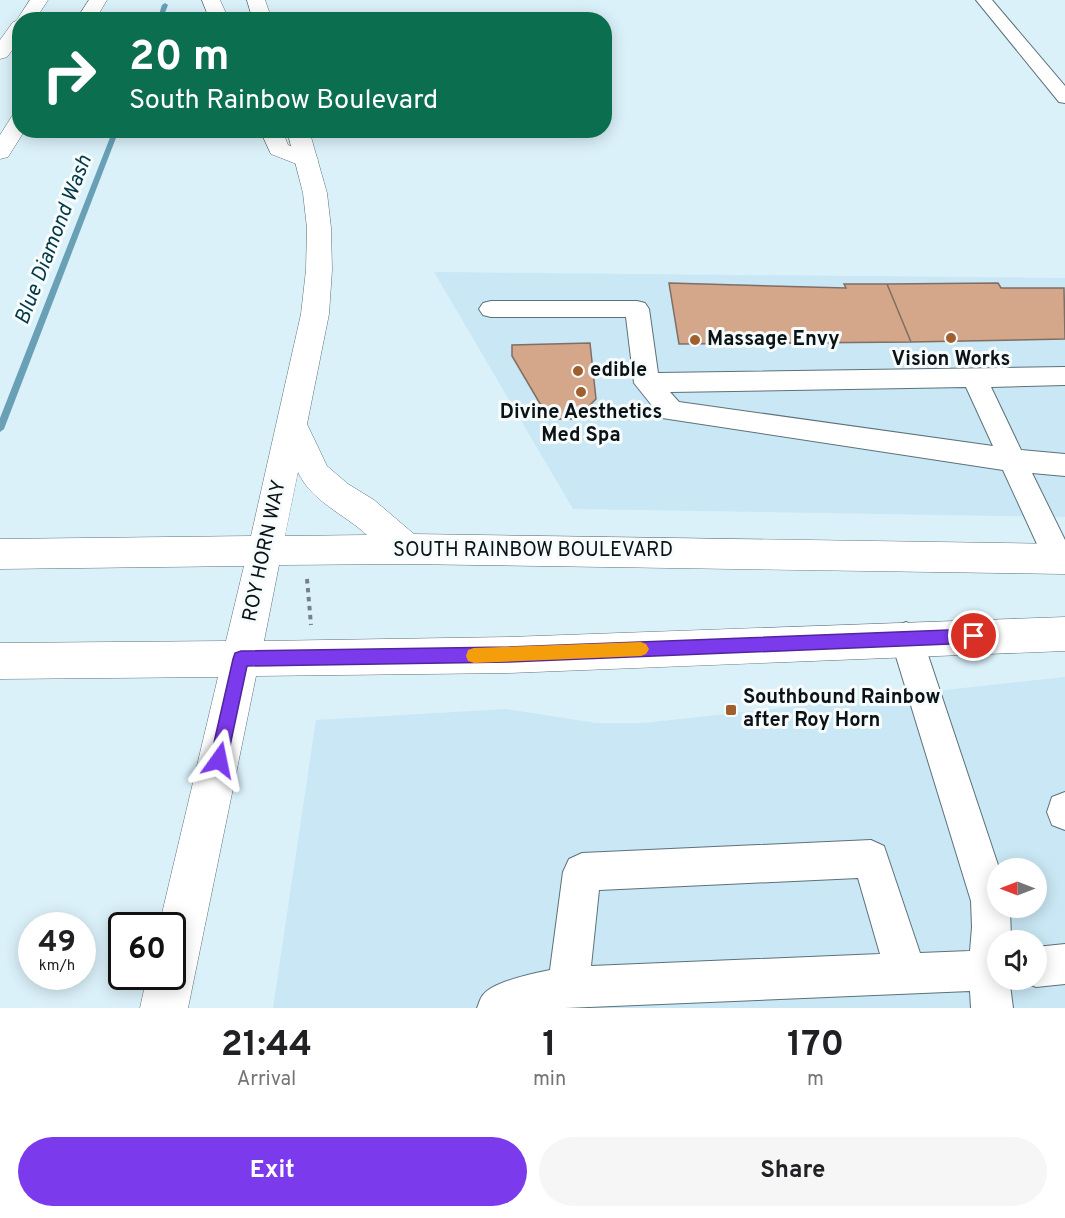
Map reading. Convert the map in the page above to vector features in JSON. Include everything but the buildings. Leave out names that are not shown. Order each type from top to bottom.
[{"type":"main road","points":[[0,52],[12,36]]},
{"type":"main road","points":[[0,152],[12,133]]},
{"type":"main road","points":[[274,138],[279,149],[307,160]]},
{"type":"main road","name":"ROY HORN WAY","points":[[185,912],[315,314],[319,270],[319,228],[307,160],[300,138]]},
{"type":"main road","points":[[292,424],[315,476],[336,494],[362,510],[407,549]]},
{"type":"main road","name":"SOUTH RAINBOW BOULEVARD","points":[[0,554],[407,549],[1062,559]]},
{"type":"main road","points":[[0,661],[509,655],[906,637],[1065,634]]},
{"type":"main road","points":[[164,1008],[168,990]]},
{"type":"street","points":[[984,0],[1065,98]]},
{"type":"street","points":[[491,309],[637,309],[646,383],[671,411],[1012,460],[1065,465]]},
{"type":"street","points":[[646,383],[974,378],[1062,382]]},
{"type":"street","points":[[974,378],[1062,559]]},
{"type":"street","points":[[906,637],[990,901],[992,930]]},
{"type":"street","points":[[568,987],[582,872],[871,859],[906,974]]},
{"type":"street","points":[[1047,965],[1065,964]]},
{"type":"street","points":[[498,1008],[530,994],[568,987],[906,974],[987,982]]},
{"type":"path","points":[[306,576],[312,629]]},
{"type":"shaded area","points":[[434,272],[1065,278],[1065,517],[573,509]]},
{"type":"shaded area","points":[[1065,677],[1065,1008],[273,1008],[316,720],[507,709],[596,723],[643,723]]},
{"type":"waterway","name":"Blue Diamond Wash","points":[[162,12],[165,5]]},
{"type":"waterway","name":"Blue Diamond Wash","points":[[0,429],[113,138]]},
{"type":"slow traffic","points":[[474,656],[641,649]]},
{"type":"place","name":"Vision Works","points":[[951,338]]},
{"type":"place","name":"Massage Envy","points":[[695,340]]},
{"type":"place","name":"edible","points":[[578,371]]},
{"type":"place","name":"Divine Aesthetics Med Spa","points":[[581,392]]},
{"type":"place","name":"Southbound Rainbow after Roy Horn","points":[[731,710]]},
{"type":"route","points":[[219,760],[241,659],[509,655],[974,636]]}]
